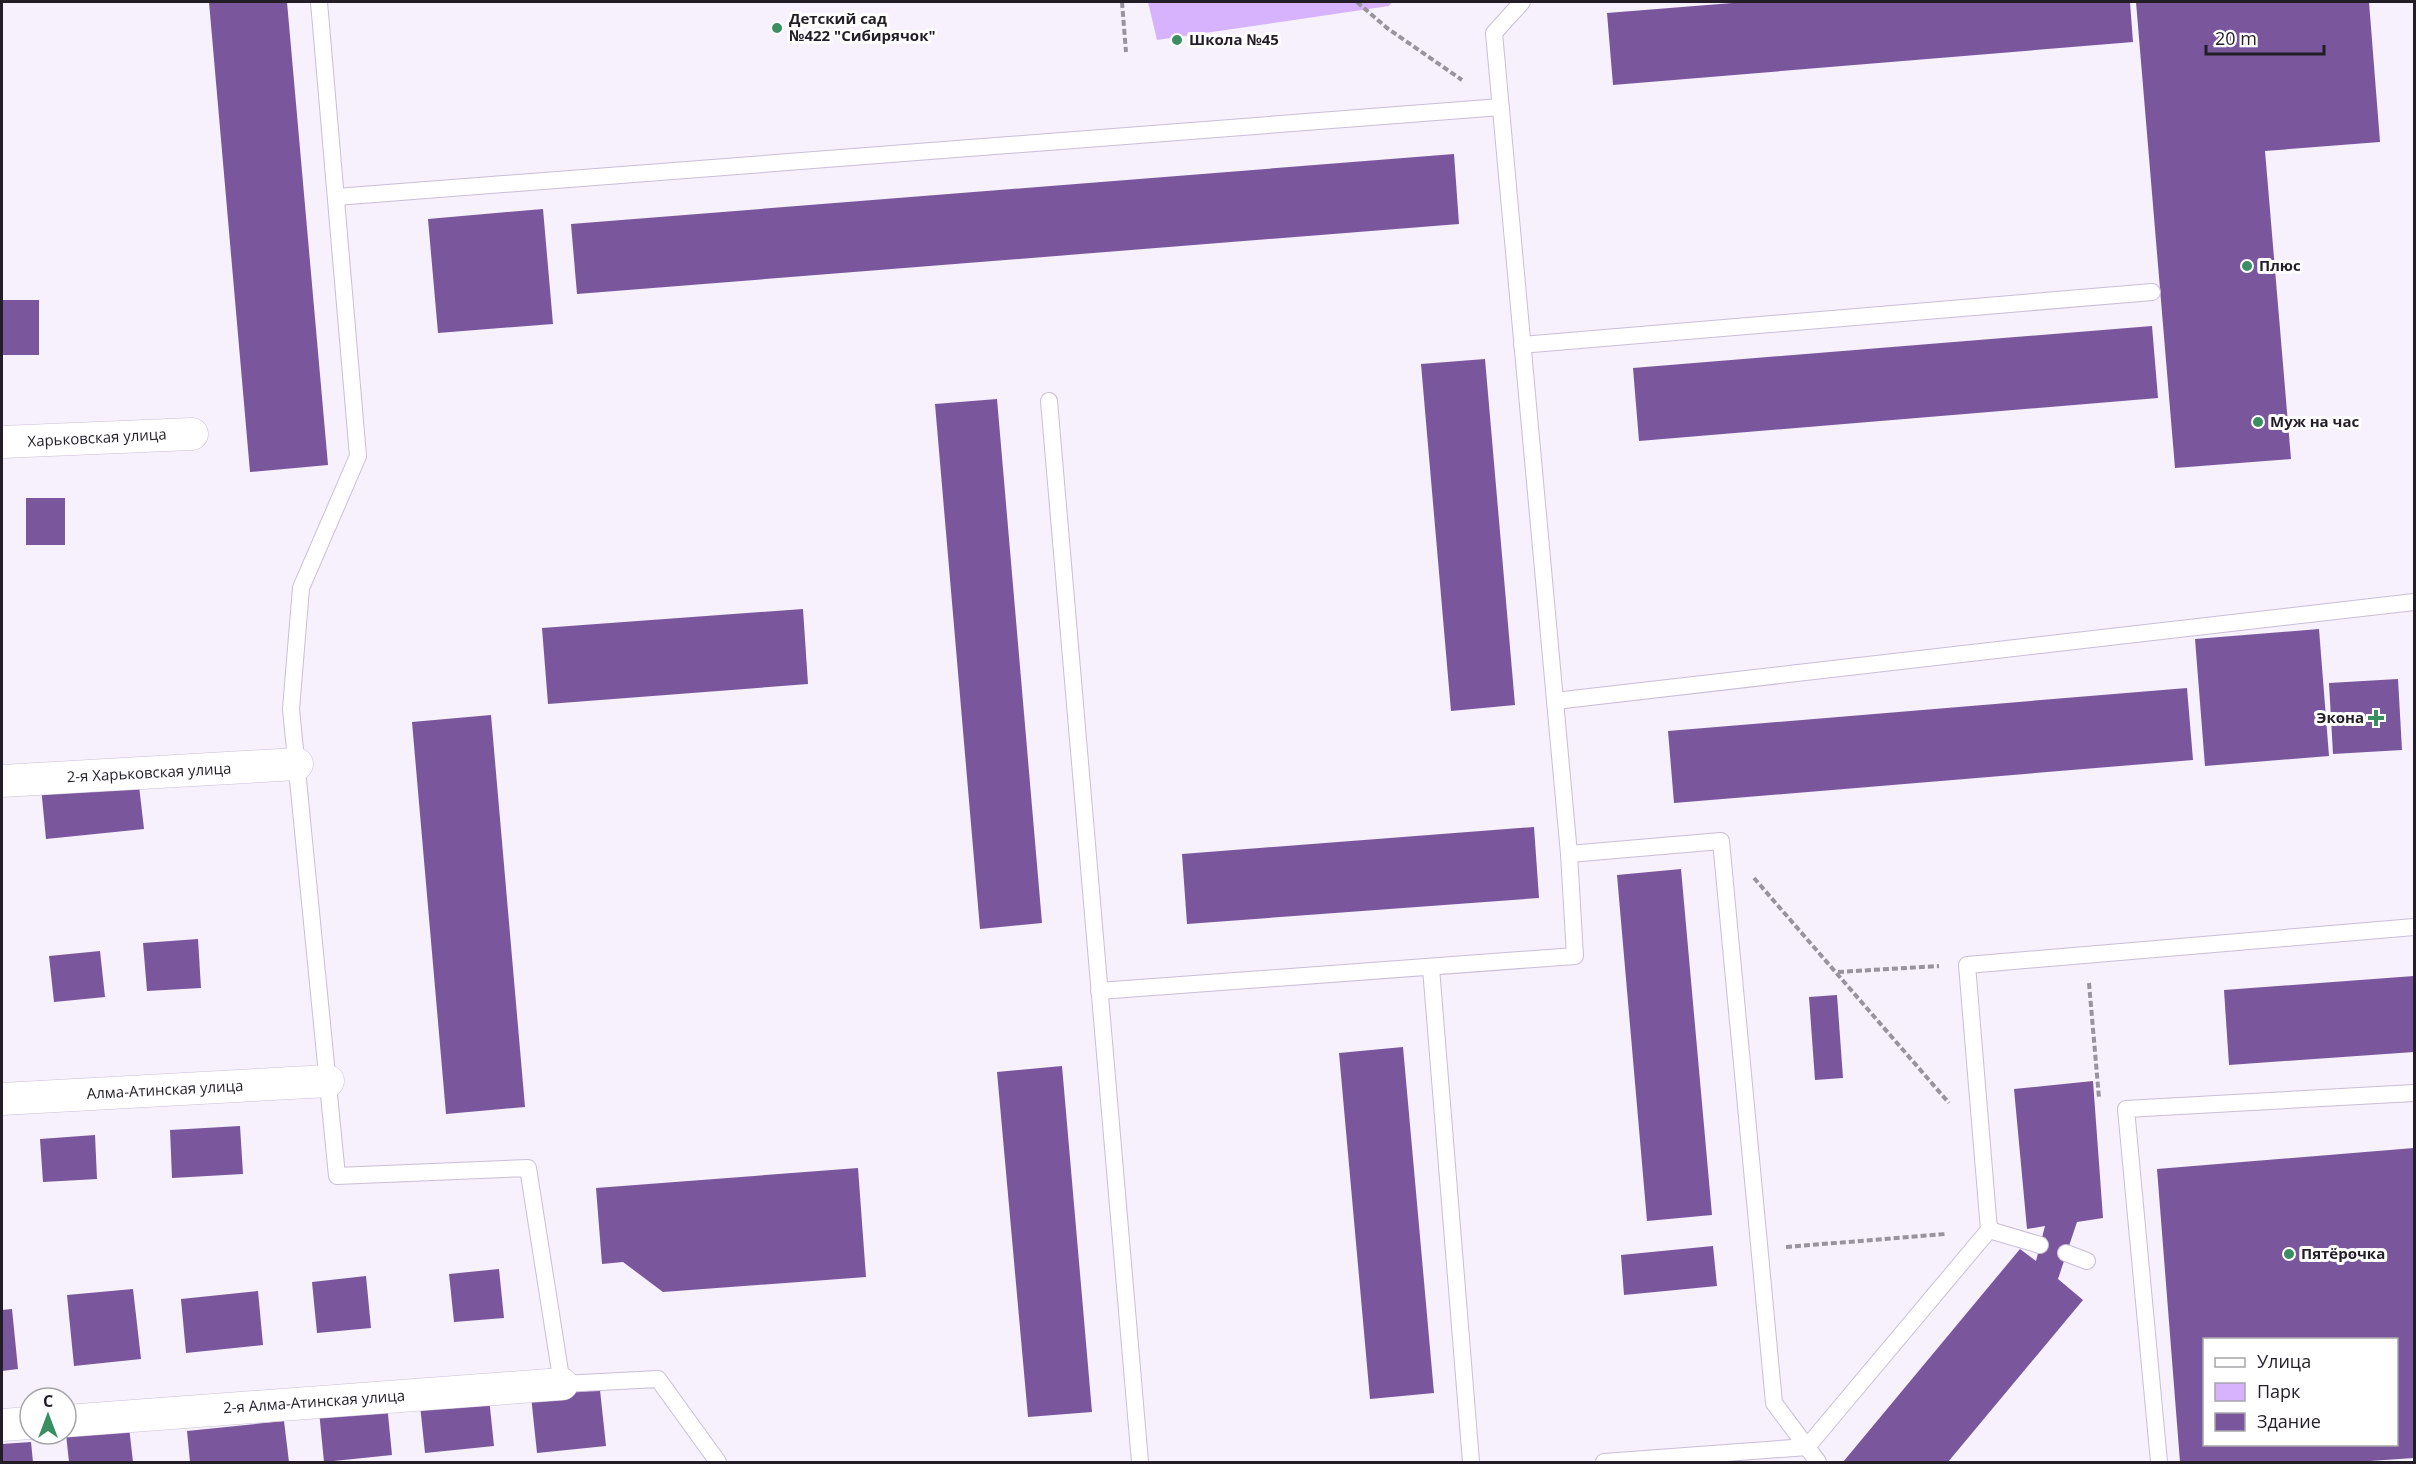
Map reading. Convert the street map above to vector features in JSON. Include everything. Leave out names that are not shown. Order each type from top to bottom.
[{"type":"street","name":"Харьковская улица","points":[[2,442],[192,434]]},
{"type":"street","name":"2-я Харьковская улица","points":[[2,781],[297,764]]},
{"type":"street","name":"Алма-Атинская улица","points":[[2,1099],[328,1082]]},
{"type":"street","name":"2-я Алма-Атинская улица","points":[[78,1419],[562,1384]]},
{"type":"street","points":[[2,1425],[18,1424]]},
{"type":"lane","points":[[319,2],[358,456],[301,588],[291,709],[337,1176],[528,1168],[562,1384],[658,1379],[718,1462]]},
{"type":"lane","points":[[1099,991],[1575,956],[1569,854],[1494,33],[1522,2]]},
{"type":"lane","points":[[336,196],[1501,107]]},
{"type":"lane","points":[[1522,345],[2152,292]]},
{"type":"lane","points":[[1049,401],[1140,1462]]},
{"type":"lane","points":[[1555,701],[2415,602]]},
{"type":"lane","points":[[1569,854],[1721,841],[1774,1403],[1818,1462]]},
{"type":"lane","points":[[1604,1462],[1807,1447],[1989,1230],[1967,965],[2415,927]]},
{"type":"lane","points":[[1431,968],[1471,1462]]},
{"type":"lane","points":[[2158,1462],[2127,1109],[2415,1093]]},
{"type":"lane","points":[[1989,1230],[2040,1245]]},
{"type":"lane","points":[[2066,1253],[2087,1261]]},
{"type":"path","points":[[1122,2],[1126,52]]},
{"type":"path","points":[[1356,2],[1387,28],[1501,107]]},
{"type":"path","points":[[1721,841],[1838,972],[1982,1141]]},
{"type":"path","points":[[1838,972],[1967,965]]},
{"type":"path","points":[[1760,1249],[1989,1230]]},
{"type":"green space","points":[[1148,2],[1392,2],[1389,6],[1157,40]]},
{"type":"building","points":[[209,2],[287,2],[328,465],[250,472]]},
{"type":"building","points":[[1745,2],[2130,2],[2133,42],[1613,85],[1607,13]]},
{"type":"building","points":[[2136,2],[2369,2],[2380,142],[2265,151],[2291,459],[2175,468]]},
{"type":"building","points":[[1454,154],[1459,224],[577,294],[571,224]]},
{"type":"building","points":[[543,209],[553,324],[438,333],[428,219]]},
{"type":"building","points":[[2,300],[39,300],[39,355],[2,355]]},
{"type":"building","points":[[2152,326],[2158,398],[1639,441],[1633,368]]},
{"type":"building","points":[[1485,359],[1515,705],[1451,711],[1421,364]]},
{"type":"building","points":[[997,399],[1042,923],[980,929],[935,404]]},
{"type":"building","points":[[26,498],[65,498],[65,545],[26,545]]},
{"type":"building","points":[[803,609],[808,684],[548,704],[542,628]]},
{"type":"building","points":[[2319,629],[2329,756],[2205,766],[2195,639]]},
{"type":"building","points":[[2398,679],[2402,750],[2333,754],[2329,683]]},
{"type":"building","points":[[2187,688],[2193,760],[1674,803],[1668,731]]},
{"type":"building","points":[[491,715],[525,1107],[446,1114],[412,722]]},
{"type":"building","points":[[138,777],[144,829],[46,839],[41,787]]},
{"type":"building","points":[[1534,827],[1539,898],[1187,924],[1182,854]]},
{"type":"building","points":[[1681,869],[1712,1215],[1647,1221],[1617,875]]},
{"type":"building","points":[[198,939],[201,988],[147,991],[143,943]]},
{"type":"building","points":[[100,951],[105,997],[54,1002],[49,956]]},
{"type":"building","points":[[2414,976],[2414,1052],[2229,1065],[2224,990]]},
{"type":"building","points":[[1837,995],[1843,1078],[1815,1080],[1809,997]]},
{"type":"building","points":[[1403,1047],[1434,1393],[1370,1399],[1339,1053]]},
{"type":"building","points":[[1062,1066],[1092,1412],[1028,1417],[997,1072]]},
{"type":"building","points":[[2093,1081],[2103,1218],[2077,1222],[2058,1279],[2083,1300],[1948,1462],[1843,1462],[2020,1249],[2036,1261],[2045,1226],[2027,1229],[2014,1089]]},
{"type":"building","points":[[240,1126],[243,1174],[172,1178],[170,1130]]},
{"type":"building","points":[[95,1135],[97,1179],[43,1182],[40,1139]]},
{"type":"building","name":"Пятёрочка","points":[[2414,1148],[2414,1458],[2355,1462],[2180,1462],[2157,1169]]},
{"type":"building","points":[[858,1168],[866,1277],[663,1292],[623,1262],[602,1264],[596,1188]]},
{"type":"building","points":[[1713,1246],[1717,1286],[1624,1295],[1621,1255]]},
{"type":"building","points":[[499,1269],[504,1318],[454,1322],[449,1274]]},
{"type":"building","points":[[366,1276],[371,1328],[317,1333],[312,1282]]},
{"type":"building","points":[[133,1289],[141,1359],[74,1366],[67,1295]]},
{"type":"building","points":[[258,1291],[263,1345],[186,1353],[181,1299]]},
{"type":"building","points":[[12,1309],[18,1369],[2,1371],[2,1310]]},
{"type":"building","points":[[600,1390],[606,1446],[537,1453],[531,1396]]},
{"type":"building","points":[[489,1398],[494,1446],[425,1453],[420,1405]]},
{"type":"building","points":[[387,1404],[392,1455],[324,1462],[319,1411]]},
{"type":"building","points":[[284,1421],[289,1462],[190,1462],[187,1431]]},
{"type":"building","points":[[129,1427],[133,1462],[69,1462],[67,1446],[78,1446],[78,1433]]},
{"type":"building","points":[[18,1443],[18,1446],[31,1446],[33,1462],[2,1462],[2,1444]]},
{"type":"place","name":"Детский сад №422 \"Сибирячок\"","points":[[777,28]]},
{"type":"place","name":"Школа №45","points":[[1177,40]]},
{"type":"place","name":"Плюс","points":[[2247,266]]},
{"type":"place","name":"Муж на час","points":[[2258,422]]},
{"type":"place","name":"Экона","points":[[2376,718]]},
{"type":"place","name":"Пятёрочка","points":[[2289,1254]]}]
